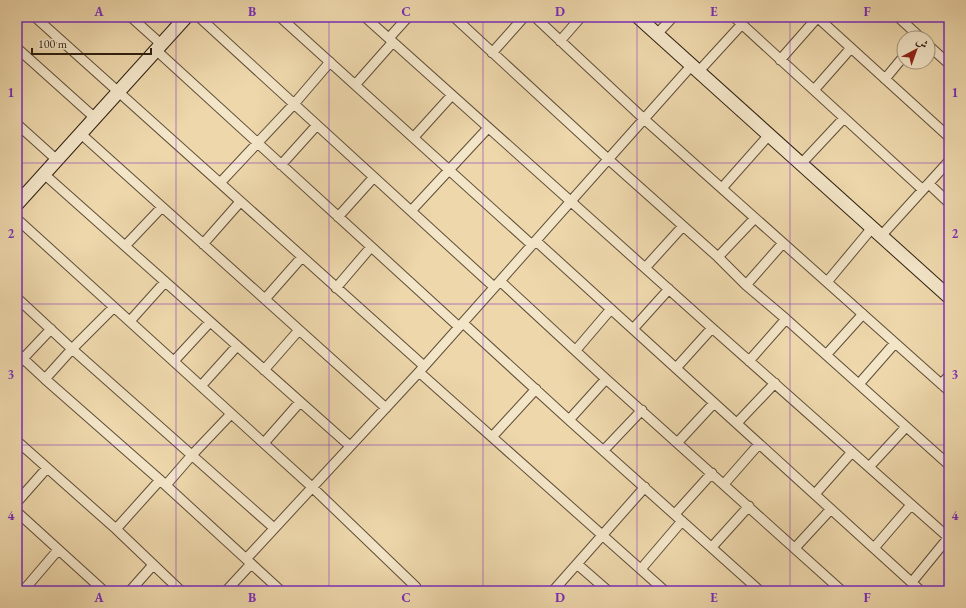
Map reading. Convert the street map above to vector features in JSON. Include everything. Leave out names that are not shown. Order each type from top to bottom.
[{"type":"street","points":[[131,17],[158,47],[258,143],[371,247],[536,389],[675,514],[756,590]]},
{"type":"street","points":[[18,203],[186,17]]},
{"type":"street","points":[[199,17],[411,211],[576,350],[842,591]]},
{"type":"street","points":[[280,17],[449,170],[612,310],[921,591]]},
{"type":"street","points":[[365,17],[948,538],[912,582]]},
{"type":"street","points":[[355,85],[408,17]]},
{"type":"street","points":[[454,17],[608,159],[718,257],[746,285],[948,463]]},
{"type":"street","points":[[492,53],[524,17]]},
{"type":"street","points":[[535,17],[644,118],[949,391]]},
{"type":"street","points":[[560,41],[581,17]]},
{"type":"street","points":[[638,17],[949,297]]},
{"type":"street","points":[[657,34],[673,17]]},
{"type":"street","points":[[734,17],[844,118],[926,187],[949,202]]},
{"type":"street","points":[[780,60],[817,17],[949,137]]},
{"type":"street","points":[[898,17],[912,30]]},
{"type":"street","points":[[38,18],[336,288],[492,437],[666,591]]},
{"type":"street","points":[[226,591],[274,528],[461,325],[644,118],[742,24]]},
{"type":"street","points":[[17,48],[95,118]]},
{"type":"street","points":[[814,90],[852,48]]},
{"type":"street","points":[[936,52],[949,64]]},
{"type":"street","points":[[220,183],[294,104],[330,62]]},
{"type":"street","points":[[885,79],[896,66]]},
{"type":"street","points":[[414,138],[452,95]]},
{"type":"street","points":[[801,164],[844,118]]},
{"type":"street","points":[[17,124],[57,160]]},
{"type":"street","points":[[282,165],[317,125]]},
{"type":"street","points":[[411,211],[488,128]]},
{"type":"street","points":[[81,134],[386,408]]},
{"type":"street","points":[[722,188],[768,135]]},
{"type":"street","points":[[827,282],[876,232],[926,187],[949,161]]},
{"type":"street","points":[[44,174],[350,446]]},
{"type":"street","points":[[338,216],[374,177]]},
{"type":"street","points":[[202,244],[240,202]]},
{"type":"street","points":[[125,246],[162,207]]},
{"type":"street","points":[[718,257],[755,218]]},
{"type":"street","points":[[17,219],[312,487],[416,587],[416,591]]},
{"type":"street","points":[[645,268],[683,226]]},
{"type":"street","points":[[746,285],[783,243]]},
{"type":"street","points":[[336,288],[371,247]]},
{"type":"street","points":[[265,300],[302,257]]},
{"type":"street","points":[[130,321],[165,282]]},
{"type":"street","points":[[633,329],[668,289]]},
{"type":"street","points":[[17,298],[72,349],[274,528]]},
{"type":"street","points":[[45,379],[72,349],[114,307]]},
{"type":"street","points":[[576,350],[612,310]]},
{"type":"street","points":[[826,355],[863,314]]},
{"type":"street","points":[[750,361],[786,319]]},
{"type":"street","points":[[174,361],[210,322]]},
{"type":"street","points":[[676,368],[712,328]]},
{"type":"street","points":[[51,329],[19,359],[45,379],[163,482],[281,591]]},
{"type":"street","points":[[264,370],[299,330]]},
{"type":"street","points":[[859,384],[895,343]]},
{"type":"street","points":[[201,386],[237,346]]},
{"type":"street","points":[[941,384],[949,376]]},
{"type":"street","points":[[569,420],[606,378]]},
{"type":"street","points":[[736,423],[775,383]]},
{"type":"street","points":[[492,437],[536,389]]},
{"type":"street","points":[[264,443],[300,402]]},
{"type":"street","points":[[678,442],[714,402]]},
{"type":"street","points":[[604,450],[642,410]]},
{"type":"street","points":[[116,529],[192,455],[231,414]]},
{"type":"street","points":[[869,467],[906,427]]},
{"type":"street","points":[[17,441],[116,529],[181,591]]},
{"type":"street","points":[[724,484],[760,444]]},
{"type":"street","points":[[814,494],[852,452]]},
{"type":"street","points":[[17,502],[47,468]]},
{"type":"street","points":[[675,514],[712,473]]},
{"type":"street","points":[[553,591],[645,487]]},
{"type":"street","points":[[874,548],[911,505]]},
{"type":"street","points":[[712,548],[749,506]]},
{"type":"street","points":[[795,548],[831,509]]},
{"type":"street","points":[[17,512],[104,591]]},
{"type":"street","points":[[641,569],[682,521]]},
{"type":"street","points":[[17,588],[21,591],[58,550]]},
{"type":"street","points":[[577,564],[608,591]]},
{"type":"street","points":[[130,591],[153,565]]}]
